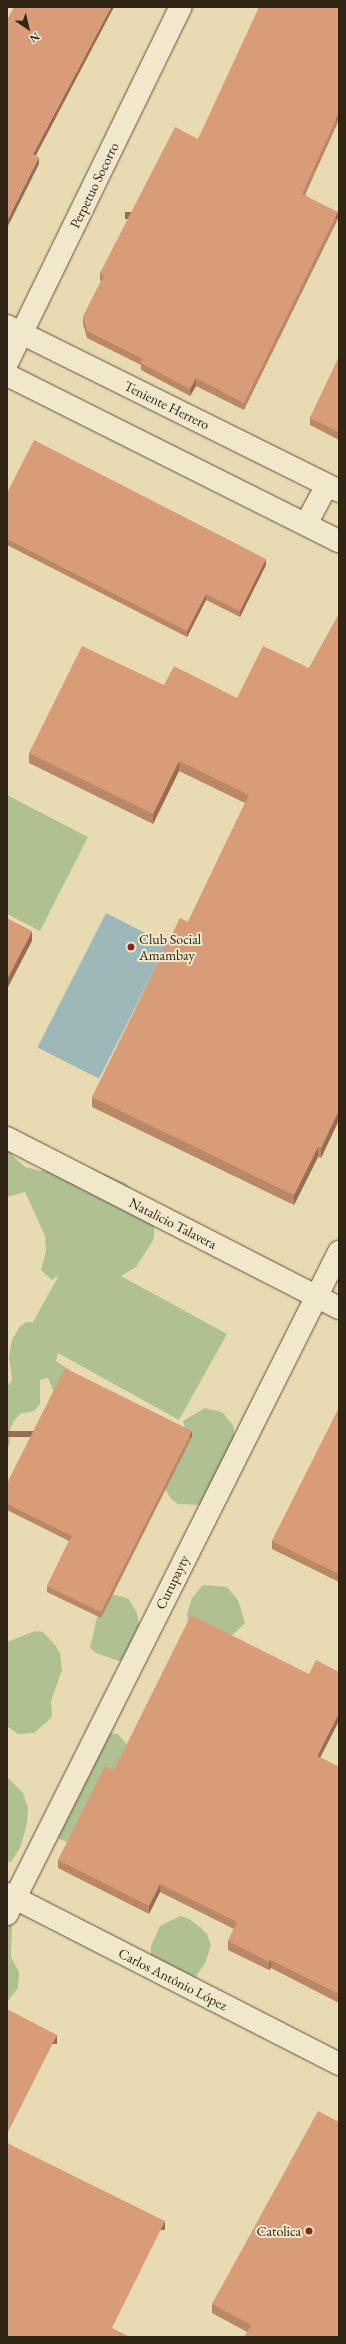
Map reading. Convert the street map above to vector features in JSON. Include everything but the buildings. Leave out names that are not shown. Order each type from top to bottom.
[{"type":"street","name":"Perpetuo Socorro","points":[[7,363],[15,329],[181,7]]},
{"type":"street","name":"Teniente Herrero","points":[[15,329],[333,488],[306,524]]},
{"type":"street","points":[[7,375],[339,541]]},
{"type":"street","name":"Natalicio Talavera","points":[[7,1138],[339,1308]]},
{"type":"street","name":"Curupayty","points":[[10,1902],[339,1252]]},
{"type":"street","name":"Carlos Antônio López","points":[[10,1902],[339,2064]]},
{"type":"green space","points":[[7,795],[88,837],[40,931],[7,914]]},
{"type":"green space","points":[[7,1143],[13,1156],[25,1167],[41,1171],[74,1167],[93,1169],[125,1183],[137,1195],[154,1222],[154,1239],[136,1267],[121,1276],[227,1334],[179,1420],[58,1353],[56,1361],[71,1371],[55,1394],[48,1378],[40,1380],[40,1404],[34,1411],[20,1414],[14,1421],[10,1429],[10,1444],[7,1449],[7,1387],[12,1380],[9,1356],[12,1340],[20,1326],[27,1322],[33,1322],[59,1275],[52,1280],[41,1270],[46,1252],[45,1236],[25,1192],[7,1197]]},
{"type":"green space","points":[[205,1408],[222,1412],[233,1425],[240,1474],[232,1488],[203,1505],[178,1504],[172,1500],[163,1486],[185,1428],[183,1421]]},
{"type":"green space","points":[[203,1585],[227,1587],[238,1600],[245,1623],[228,1639],[189,1630],[187,1614],[192,1598]]},
{"type":"green space","points":[[112,1594],[129,1599],[137,1613],[140,1629],[127,1659],[119,1661],[96,1653],[90,1648],[98,1613]]},
{"type":"green space","points":[[35,1631],[43,1632],[55,1645],[60,1653],[62,1670],[51,1701],[52,1717],[34,1733],[18,1734],[7,1726],[7,1642]]},
{"type":"green space","points":[[110,1733],[118,1734],[128,1746],[74,1840],[66,1842],[51,1834],[59,1786],[74,1755],[81,1748]]},
{"type":"green space","points":[[7,1777],[23,1793],[28,1808],[27,1824],[20,1848],[11,1862],[7,1862]]},
{"type":"green space","points":[[180,1916],[188,1918],[201,1928],[207,1934],[211,1946],[205,1963],[195,1978],[191,1978],[189,1974],[184,1979],[153,1959],[151,1954],[151,1946],[160,1926]]},
{"type":"green space","points":[[7,1921],[12,1926],[11,1957],[19,1972],[18,1988],[7,2002]]},
{"type":"water","points":[[106,913],[167,944],[99,1079],[37,1048]]},
{"type":"place","name":"Club Social Amambay","points":[[131,947]]},
{"type":"place","name":"Catolica","points":[[309,2231]]}]
